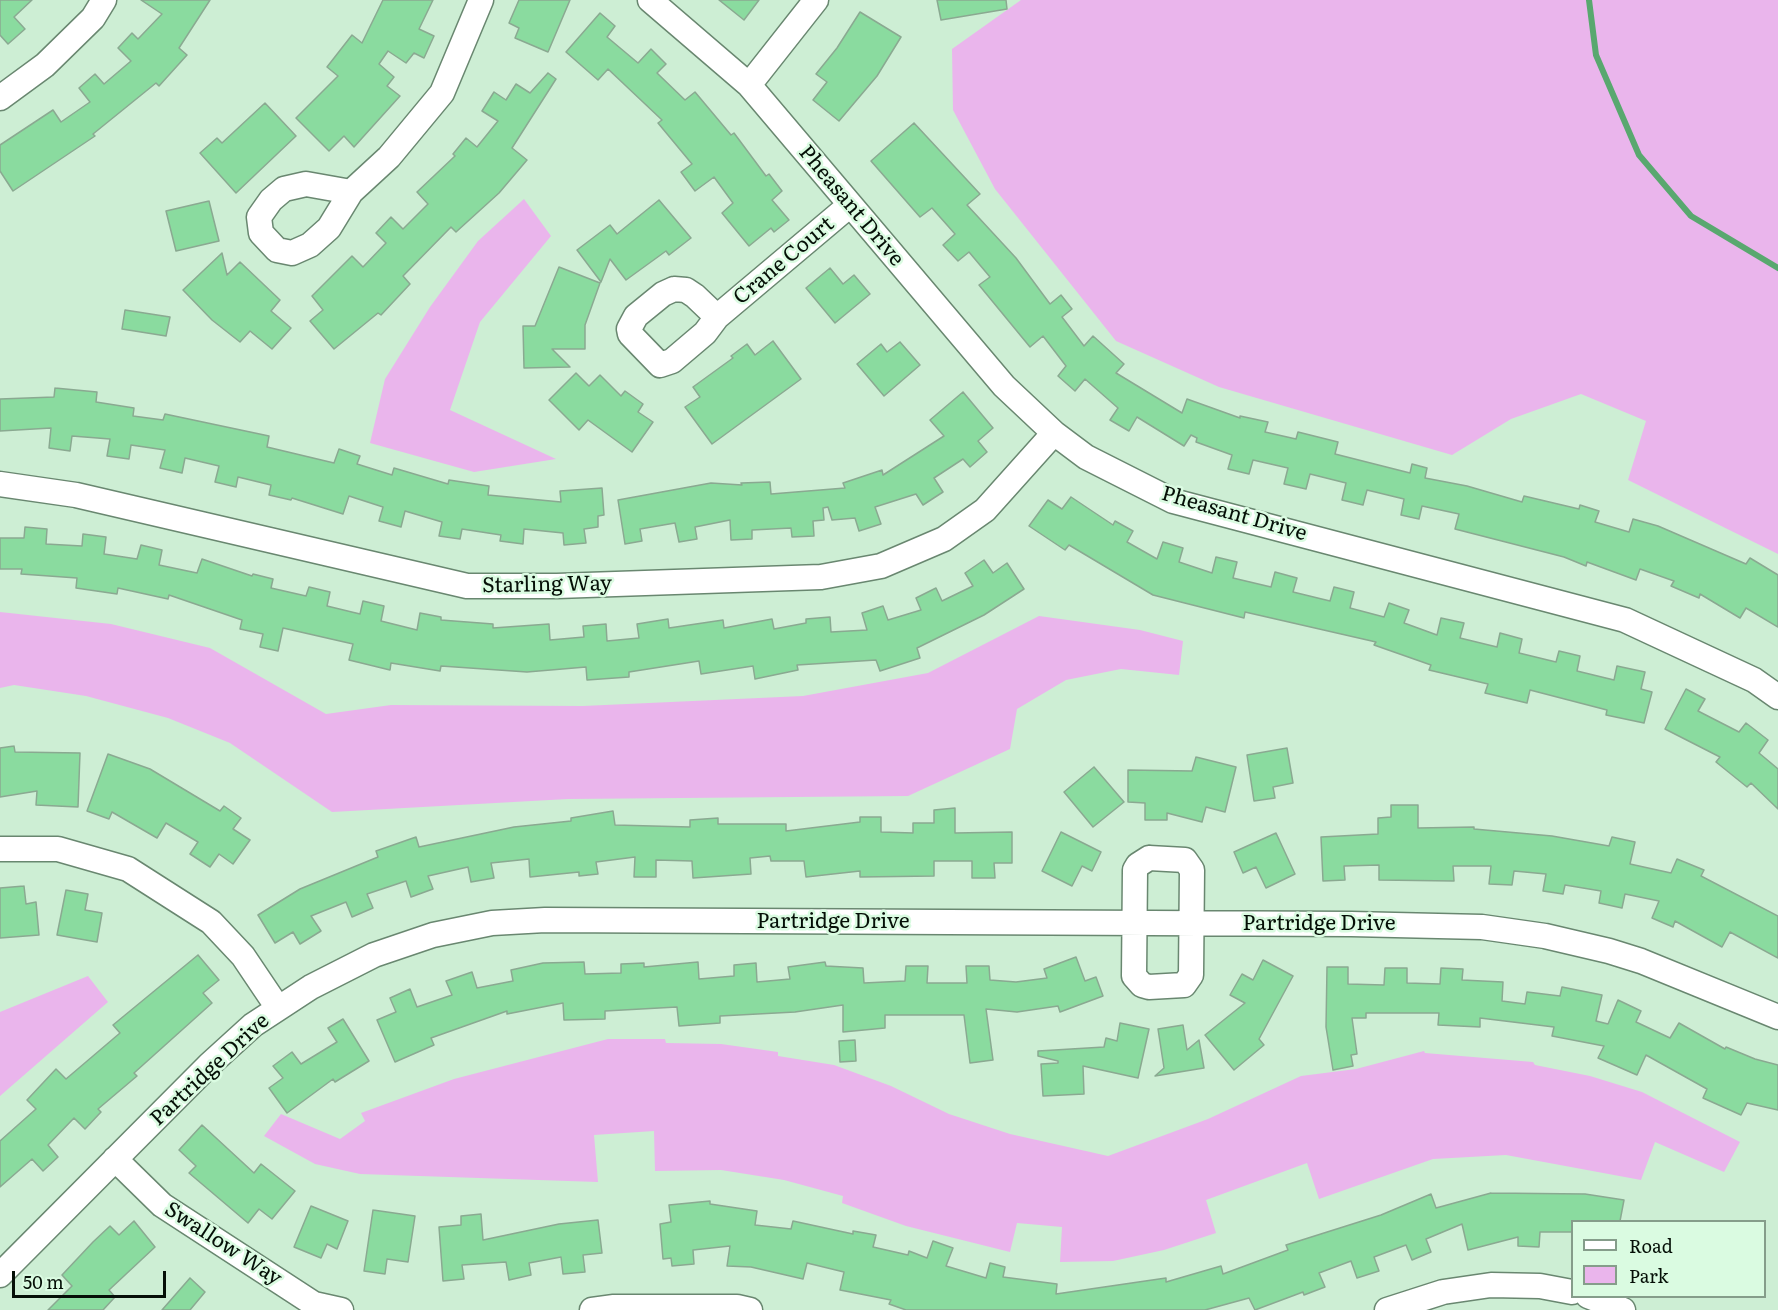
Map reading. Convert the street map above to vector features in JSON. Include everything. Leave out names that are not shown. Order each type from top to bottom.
[{"type":"street","points":[[0,98],[45,65],[93,18],[104,0]]},
{"type":"street","points":[[351,192],[389,157],[442,93],[481,0]]},
{"type":"street","name":"Pheasant Drive","points":[[650,0],[749,85],[1004,386],[1054,433],[1104,467],[1173,501],[1625,621],[1754,680],[1778,697]]},
{"type":"street","points":[[749,85],[816,0]]},
{"type":"street","name":"Crane Court","points":[[717,317],[850,205]]},
{"type":"street","name":"Starling Way","points":[[0,484],[76,495],[466,586],[557,586],[821,578],[881,566],[944,539],[985,510],[1054,433]]},
{"type":"street","points":[[0,849],[57,849],[128,869],[211,922],[243,956],[278,1008]]},
{"type":"street","points":[[1149,858],[1178,859],[1189,864],[1192,870],[1193,924],[1189,981],[1177,987],[1142,985],[1134,976],[1135,870],[1149,858]]},
{"type":"street","name":"Partridge Drive","points":[[0,1275],[230,1046],[278,1008],[311,987],[374,955],[433,935],[492,923],[545,920],[1451,925],[1513,931],[1576,942],[1641,961],[1778,1017]]},
{"type":"street","name":"Swallow Way","points":[[115,1159],[162,1205],[314,1304],[341,1310]]},
{"type":"street","points":[[1387,1310],[1443,1292],[1479,1286],[1540,1286],[1571,1292]]},
{"type":"street","points":[[1593,1298],[1623,1310]]},
{"type":"street","points":[[592,1310],[614,1307],[737,1307],[750,1310]]},
{"type":"green space","points":[[1021,0],[1778,0],[1778,554],[1628,480],[1646,421],[1581,394],[1511,419],[1452,455],[1219,387],[1116,341],[995,189],[953,110],[952,49]]},
{"type":"green space","points":[[524,199],[551,236],[480,322],[450,410],[556,459],[474,472],[370,443],[385,379],[430,307],[478,241]]},
{"type":"green space","points":[[0,612],[111,624],[210,648],[326,714],[391,705],[583,706],[803,696],[928,673],[1039,616],[1140,630],[1183,641],[1179,675],[1121,669],[1066,680],[1017,709],[1010,749],[908,796],[568,799],[332,812],[230,743],[168,718],[86,696],[14,685],[0,688]]},
{"type":"green space","points":[[88,976],[108,1002],[0,1096],[0,1012]]},
{"type":"green space","points":[[608,1039],[665,1039],[666,1043],[721,1044],[778,1052],[778,1056],[834,1065],[891,1086],[949,1114],[1010,1134],[1108,1156],[1208,1119],[1301,1076],[1356,1069],[1424,1051],[1425,1053],[1533,1062],[1535,1065],[1590,1076],[1642,1092],[1740,1142],[1724,1172],[1655,1142],[1641,1180],[1506,1155],[1433,1159],[1319,1199],[1307,1163],[1206,1200],[1216,1233],[1164,1250],[1113,1261],[1060,1262],[1062,1227],[1017,1223],[1010,1252],[906,1226],[842,1203],[843,1196],[784,1180],[721,1170],[655,1171],[654,1131],[594,1135],[598,1182],[360,1174],[315,1164],[264,1136],[281,1114],[340,1139],[365,1121],[361,1113],[454,1079]]},
{"type":"building","points":[[0,0],[32,0],[14,17],[25,29],[8,44],[0,35]]},
{"type":"building","points":[[141,0],[210,0],[179,48],[187,55],[159,86],[156,83],[93,134],[95,136],[13,191],[0,171],[0,145],[53,110],[61,122],[90,102],[79,88],[95,74],[104,84],[131,61],[118,48],[132,33],[138,39],[162,14]]},
{"type":"building","points":[[383,0],[433,0],[419,29],[434,36],[424,58],[414,53],[406,63],[388,51],[379,64],[394,77],[387,86],[400,96],[354,147],[344,136],[329,151],[296,118],[338,76],[327,67],[352,35],[362,43]]},
{"type":"building","points":[[519,0],[570,0],[548,52],[515,38],[519,28],[509,23]]},
{"type":"building","points":[[719,0],[759,0],[744,20]]},
{"type":"building","points":[[937,0],[1006,0],[1007,9],[941,20]]},
{"type":"building","points":[[860,12],[901,37],[877,76],[839,121],[813,100],[827,82],[816,74],[837,48]]},
{"type":"building","points":[[600,13],[615,26],[607,37],[638,63],[651,49],[666,64],[657,73],[685,100],[695,92],[731,135],[734,133],[766,176],[769,174],[782,191],[772,200],[789,220],[774,232],[771,228],[749,246],[722,213],[733,203],[714,177],[695,191],[681,172],[692,164],[658,123],[662,120],[608,69],[598,80],[566,52]]},
{"type":"building","points":[[548,73],[556,79],[512,148],[527,160],[499,193],[456,232],[451,227],[403,276],[410,284],[381,315],[378,313],[334,349],[310,321],[323,310],[312,296],[352,256],[363,267],[386,243],[376,233],[391,217],[403,229],[428,204],[417,192],[455,156],[453,154],[466,138],[477,147],[498,121],[482,111],[494,92],[506,100],[516,84],[530,93]]},
{"type":"building","points":[[265,103],[296,136],[236,193],[200,153],[217,138],[222,143]]},
{"type":"building","points":[[914,123],[980,194],[967,205],[1016,258],[1050,304],[1061,295],[1072,309],[1062,317],[1084,346],[1093,336],[1124,364],[1116,373],[1182,413],[1187,399],[1240,418],[1240,416],[1268,422],[1265,432],[1296,439],[1298,432],[1338,442],[1335,454],[1410,473],[1412,464],[1427,468],[1425,478],[1467,486],[1522,502],[1524,496],[1579,509],[1580,505],[1599,511],[1595,522],[1629,532],[1633,519],[1658,526],[1746,564],[1750,558],[1778,575],[1778,627],[1746,608],[1740,618],[1700,594],[1699,598],[1671,586],[1674,581],[1640,569],[1636,580],[1587,562],[1586,566],[1564,557],[1455,529],[1459,514],[1422,506],[1419,519],[1401,515],[1404,499],[1367,490],[1363,505],[1342,500],[1346,483],[1310,474],[1306,489],[1284,484],[1288,468],[1253,460],[1249,474],[1228,469],[1232,455],[1196,442],[1197,438],[1191,435],[1184,446],[1137,417],[1129,431],[1110,420],[1118,408],[1085,379],[1075,391],[1058,376],[1066,366],[1043,336],[1030,347],[979,285],[990,277],[969,252],[958,261],[943,245],[955,234],[932,208],[920,217],[871,161]]},
{"type":"building","points":[[659,200],[691,238],[669,255],[666,251],[626,280],[610,259],[601,282],[577,250],[610,225],[617,234]]},
{"type":"building","points":[[209,201],[219,241],[176,251],[166,211]]},
{"type":"building","points":[[222,253],[227,275],[240,262],[280,300],[271,311],[291,328],[272,349],[250,331],[240,342],[212,320],[183,290]]},
{"type":"building","points":[[559,267],[600,283],[585,325],[585,349],[552,349],[570,367],[524,368],[523,326],[535,326]]},
{"type":"building","points":[[830,268],[843,284],[854,275],[870,294],[835,323],[806,288]]},
{"type":"building","points":[[125,310],[170,317],[166,336],[122,329]]},
{"type":"building","points":[[773,341],[801,379],[712,444],[685,407],[700,397],[693,387],[733,358],[731,356],[747,344],[755,355]]},
{"type":"building","points":[[900,342],[920,365],[884,396],[857,364],[881,344],[887,352]]},
{"type":"building","points":[[576,373],[589,386],[600,375],[621,396],[625,391],[643,404],[638,412],[653,422],[632,452],[588,420],[579,430],[549,400]]},
{"type":"building","points":[[55,388],[97,392],[96,402],[134,408],[133,416],[163,420],[165,414],[269,436],[267,447],[334,463],[339,449],[360,456],[357,464],[392,475],[394,468],[448,484],[449,480],[489,486],[488,495],[561,502],[560,491],[602,488],[604,515],[598,516],[598,527],[584,529],[586,543],[564,545],[563,533],[524,529],[523,544],[500,541],[501,535],[462,529],[460,539],[439,536],[442,522],[405,511],[401,527],[379,521],[383,507],[349,496],[343,514],[292,498],[291,500],[269,495],[271,485],[238,477],[236,487],[215,482],[219,466],[185,458],[182,473],[160,468],[165,450],[131,445],[129,459],[107,456],[110,439],[72,436],[70,451],[49,448],[51,428],[0,431],[0,399],[54,397]]},
{"type":"building","points":[[963,392],[993,428],[978,441],[987,452],[970,467],[963,459],[934,478],[943,492],[923,505],[916,494],[875,507],[881,524],[859,531],[855,518],[832,520],[828,507],[823,508],[824,520],[813,521],[814,536],[792,537],[791,528],[752,530],[752,539],[731,540],[730,520],[695,527],[697,539],[679,542],[675,523],[640,529],[642,541],[625,544],[618,500],[711,483],[742,485],[741,483],[770,482],[771,494],[845,488],[843,483],[882,470],[883,475],[944,436],[930,420]]},
{"type":"building","points":[[1071,497],[1113,525],[1115,521],[1133,531],[1127,542],[1157,559],[1163,542],[1183,548],[1179,562],[1212,573],[1216,557],[1237,562],[1233,578],[1271,587],[1275,572],[1297,578],[1293,592],[1330,601],[1334,587],[1354,592],[1350,608],[1384,617],[1389,603],[1409,610],[1404,623],[1437,635],[1441,618],[1464,623],[1460,638],[1497,647],[1500,633],[1522,639],[1519,653],[1556,662],[1559,651],[1580,656],[1577,671],[1614,680],[1617,666],[1645,672],[1641,689],[1652,692],[1644,723],[1606,715],[1607,710],[1530,690],[1527,703],[1485,693],[1488,684],[1429,670],[1431,665],[1374,645],[1376,642],[1245,612],[1244,618],[1153,595],[1069,545],[1065,550],[1029,526],[1048,500],[1062,509]]},
{"type":"building","points":[[25,527],[47,529],[46,544],[82,546],[83,534],[106,537],[104,554],[137,559],[141,545],[162,550],[159,565],[197,573],[202,559],[252,576],[253,574],[273,579],[271,588],[306,596],[309,587],[330,592],[327,606],[360,614],[363,601],[384,606],[381,621],[417,630],[420,613],[441,617],[441,620],[493,624],[493,628],[549,624],[550,640],[584,637],[583,626],[606,624],[607,641],[639,638],[637,624],[668,619],[669,628],[723,620],[724,628],[772,619],[774,629],[806,623],[806,619],[830,617],[831,632],[867,630],[862,613],[883,606],[888,620],[921,610],[916,598],[936,588],[942,601],[973,586],[965,573],[984,560],[993,573],[1007,563],[1024,589],[984,615],[917,648],[920,658],[880,671],[876,660],[797,665],[798,670],[755,679],[753,666],[701,674],[699,661],[629,672],[629,677],[587,680],[586,667],[527,672],[441,666],[440,671],[391,663],[390,670],[349,660],[353,644],[283,628],[278,651],[260,647],[263,634],[240,629],[242,620],[169,595],[168,599],[118,588],[117,594],[76,588],[77,578],[21,574],[22,569],[0,569],[0,538],[24,538]]},
{"type":"building","points":[[1686,689],[1705,699],[1698,711],[1739,732],[1746,723],[1768,740],[1759,753],[1778,769],[1778,809],[1751,783],[1747,787],[1716,762],[1720,757],[1665,729]]},
{"type":"building","points":[[14,746],[15,752],[80,753],[78,807],[36,805],[37,791],[0,797],[0,748]]},
{"type":"building","points":[[1287,748],[1293,783],[1273,787],[1275,798],[1254,801],[1247,755]]},
{"type":"building","points":[[108,754],[150,769],[220,811],[224,806],[241,818],[233,829],[250,840],[233,864],[219,854],[210,867],[190,854],[198,842],[166,823],[157,838],[112,812],[109,819],[87,811]]},
{"type":"building","points":[[1196,757],[1236,767],[1225,812],[1206,807],[1202,822],[1167,813],[1167,820],[1145,820],[1145,803],[1128,802],[1128,770],[1192,771]]},
{"type":"building","points":[[1094,767],[1124,802],[1093,827],[1064,792]]},
{"type":"building","points":[[1391,805],[1418,805],[1418,828],[1474,827],[1474,829],[1552,836],[1609,846],[1612,837],[1635,842],[1630,864],[1671,873],[1677,859],[1704,870],[1701,876],[1778,916],[1778,958],[1730,932],[1722,947],[1675,921],[1673,927],[1652,918],[1659,901],[1625,894],[1622,908],[1599,903],[1601,891],[1565,885],[1563,894],[1543,891],[1546,874],[1514,871],[1512,885],[1489,884],[1491,866],[1453,866],[1454,881],[1379,880],[1379,865],[1344,866],[1345,880],[1323,881],[1321,837],[1378,834],[1378,818],[1391,817]]},
{"type":"building","points":[[955,808],[955,833],[1012,832],[1012,863],[994,863],[995,878],[972,878],[972,861],[934,861],[934,876],[860,877],[860,871],[806,877],[804,861],[771,861],[770,856],[750,858],[751,874],[693,878],[692,861],[656,860],[656,877],[634,877],[635,857],[596,862],[598,874],[579,876],[579,872],[530,877],[529,859],[491,863],[494,878],[471,882],[468,867],[428,876],[433,889],[411,897],[406,881],[367,894],[373,908],[352,917],[346,902],[311,916],[321,931],[300,944],[293,932],[275,943],[258,915],[300,889],[378,857],[376,851],[416,837],[419,847],[514,827],[571,821],[571,818],[613,811],[615,825],[690,827],[690,820],[718,818],[718,824],[786,824],[786,831],[860,822],[860,817],[881,817],[881,832],[913,833],[913,823],[934,823],[934,810]]},
{"type":"building","points":[[1061,832],[1101,852],[1092,871],[1082,866],[1072,886],[1042,871]]},
{"type":"building","points":[[1276,833],[1295,874],[1266,888],[1256,867],[1243,873],[1234,852]]},
{"type":"building","points":[[24,886],[26,904],[36,902],[39,935],[0,938],[0,888]]},
{"type":"building","points":[[66,890],[88,894],[85,910],[102,913],[97,942],[57,935]]},
{"type":"building","points":[[198,955],[219,980],[203,993],[212,1003],[134,1073],[137,1076],[98,1109],[101,1112],[85,1129],[74,1118],[48,1145],[58,1157],[43,1171],[32,1159],[0,1187],[0,1141],[36,1109],[27,1100],[56,1069],[66,1079],[120,1033],[113,1025]]},
{"type":"building","points":[[1076,957],[1085,981],[1096,977],[1103,996],[1060,1012],[1058,1006],[1017,1012],[986,1009],[993,1060],[970,1063],[964,1015],[885,1015],[885,1028],[843,1032],[843,1005],[795,1012],[720,1016],[720,1023],[679,1026],[677,1007],[605,1011],[605,1019],[564,1020],[563,1003],[507,1014],[507,1011],[431,1038],[434,1045],[395,1062],[377,1020],[396,1012],[390,998],[410,989],[417,1007],[452,995],[446,981],[472,972],[477,988],[513,981],[511,970],[543,963],[584,962],[585,974],[621,973],[621,964],[644,963],[644,967],[698,962],[699,979],[734,976],[734,965],[756,963],[757,982],[790,979],[788,967],[825,962],[826,966],[863,968],[864,983],[905,981],[906,966],[928,966],[927,983],[967,983],[966,966],[989,966],[990,980],[1016,982],[1047,978],[1044,969]]},
{"type":"building","points":[[1263,960],[1293,976],[1259,1039],[1264,1045],[1234,1070],[1205,1035],[1245,1003],[1230,995],[1242,974],[1253,980]]},
{"type":"building","points":[[1327,967],[1348,967],[1348,984],[1384,985],[1385,968],[1407,968],[1407,983],[1440,984],[1441,968],[1463,969],[1462,980],[1503,982],[1502,1001],[1525,1004],[1527,992],[1560,996],[1562,987],[1602,995],[1596,1021],[1608,1024],[1618,1000],[1641,1011],[1636,1022],[1670,1038],[1679,1023],[1725,1049],[1726,1047],[1755,1059],[1778,1065],[1778,1110],[1747,1103],[1741,1115],[1703,1098],[1707,1089],[1646,1055],[1637,1075],[1598,1058],[1604,1046],[1552,1036],[1554,1027],[1480,1018],[1480,1027],[1438,1025],[1439,1013],[1366,1013],[1366,1018],[1352,1018],[1357,1054],[1351,1055],[1353,1066],[1333,1070],[1326,1027]]},
{"type":"building","points":[[343,1019],[369,1061],[335,1082],[333,1079],[287,1113],[269,1088],[283,1078],[273,1066],[292,1052],[301,1064],[337,1042],[328,1028]]},
{"type":"building","points":[[1120,1023],[1149,1029],[1138,1078],[1083,1066],[1084,1094],[1043,1096],[1041,1064],[1058,1063],[1058,1061],[1038,1056],[1038,1051],[1104,1047],[1106,1038],[1117,1041]]},
{"type":"building","points":[[1183,1025],[1187,1050],[1199,1040],[1204,1068],[1155,1076],[1164,1068],[1158,1029]]},
{"type":"building","points":[[855,1040],[856,1061],[840,1062],[839,1041]]},
{"type":"building","points":[[202,1125],[254,1173],[261,1164],[295,1191],[272,1219],[259,1209],[248,1223],[189,1173],[196,1166],[179,1150]]},
{"type":"building","points":[[1491,1193],[1585,1194],[1624,1200],[1620,1220],[1571,1220],[1571,1232],[1540,1232],[1539,1247],[1518,1246],[1518,1237],[1468,1250],[1462,1224],[1426,1239],[1431,1252],[1412,1260],[1406,1245],[1374,1257],[1379,1271],[1357,1278],[1351,1261],[1319,1273],[1325,1287],[1304,1295],[1303,1292],[1255,1310],[1249,1298],[1205,1310],[906,1310],[889,1304],[891,1300],[840,1290],[844,1272],[807,1263],[803,1279],[751,1267],[727,1266],[730,1246],[693,1250],[694,1264],[672,1266],[671,1258],[663,1259],[660,1224],[671,1222],[669,1205],[710,1201],[710,1204],[757,1211],[755,1225],[791,1229],[793,1221],[853,1234],[853,1231],[876,1235],[873,1247],[908,1255],[909,1251],[927,1258],[933,1241],[953,1248],[946,1266],[986,1278],[990,1263],[1005,1267],[1003,1277],[1057,1284],[1056,1294],[1166,1278],[1166,1282],[1221,1266],[1223,1274],[1288,1250],[1286,1245],[1381,1215],[1431,1194],[1436,1208]]},
{"type":"building","points":[[311,1206],[348,1221],[337,1249],[327,1244],[321,1258],[294,1247]]},
{"type":"building","points":[[373,1210],[415,1216],[408,1262],[387,1259],[385,1274],[364,1271]]},
{"type":"building","points":[[481,1214],[483,1240],[559,1224],[598,1220],[602,1253],[583,1255],[585,1272],[563,1274],[561,1257],[529,1263],[531,1275],[509,1280],[506,1262],[462,1265],[464,1279],[443,1281],[439,1227],[461,1225],[461,1216]]},
{"type":"building","points":[[134,1221],[155,1247],[109,1290],[115,1297],[103,1310],[48,1310],[72,1286],[62,1275],[93,1242],[110,1226],[119,1235]]},
{"type":"building","points":[[190,1278],[205,1292],[190,1310],[162,1310]]},
{"type":"waterway","points":[[1589,0],[1596,55],[1639,155],[1691,216],[1778,268]]}]
